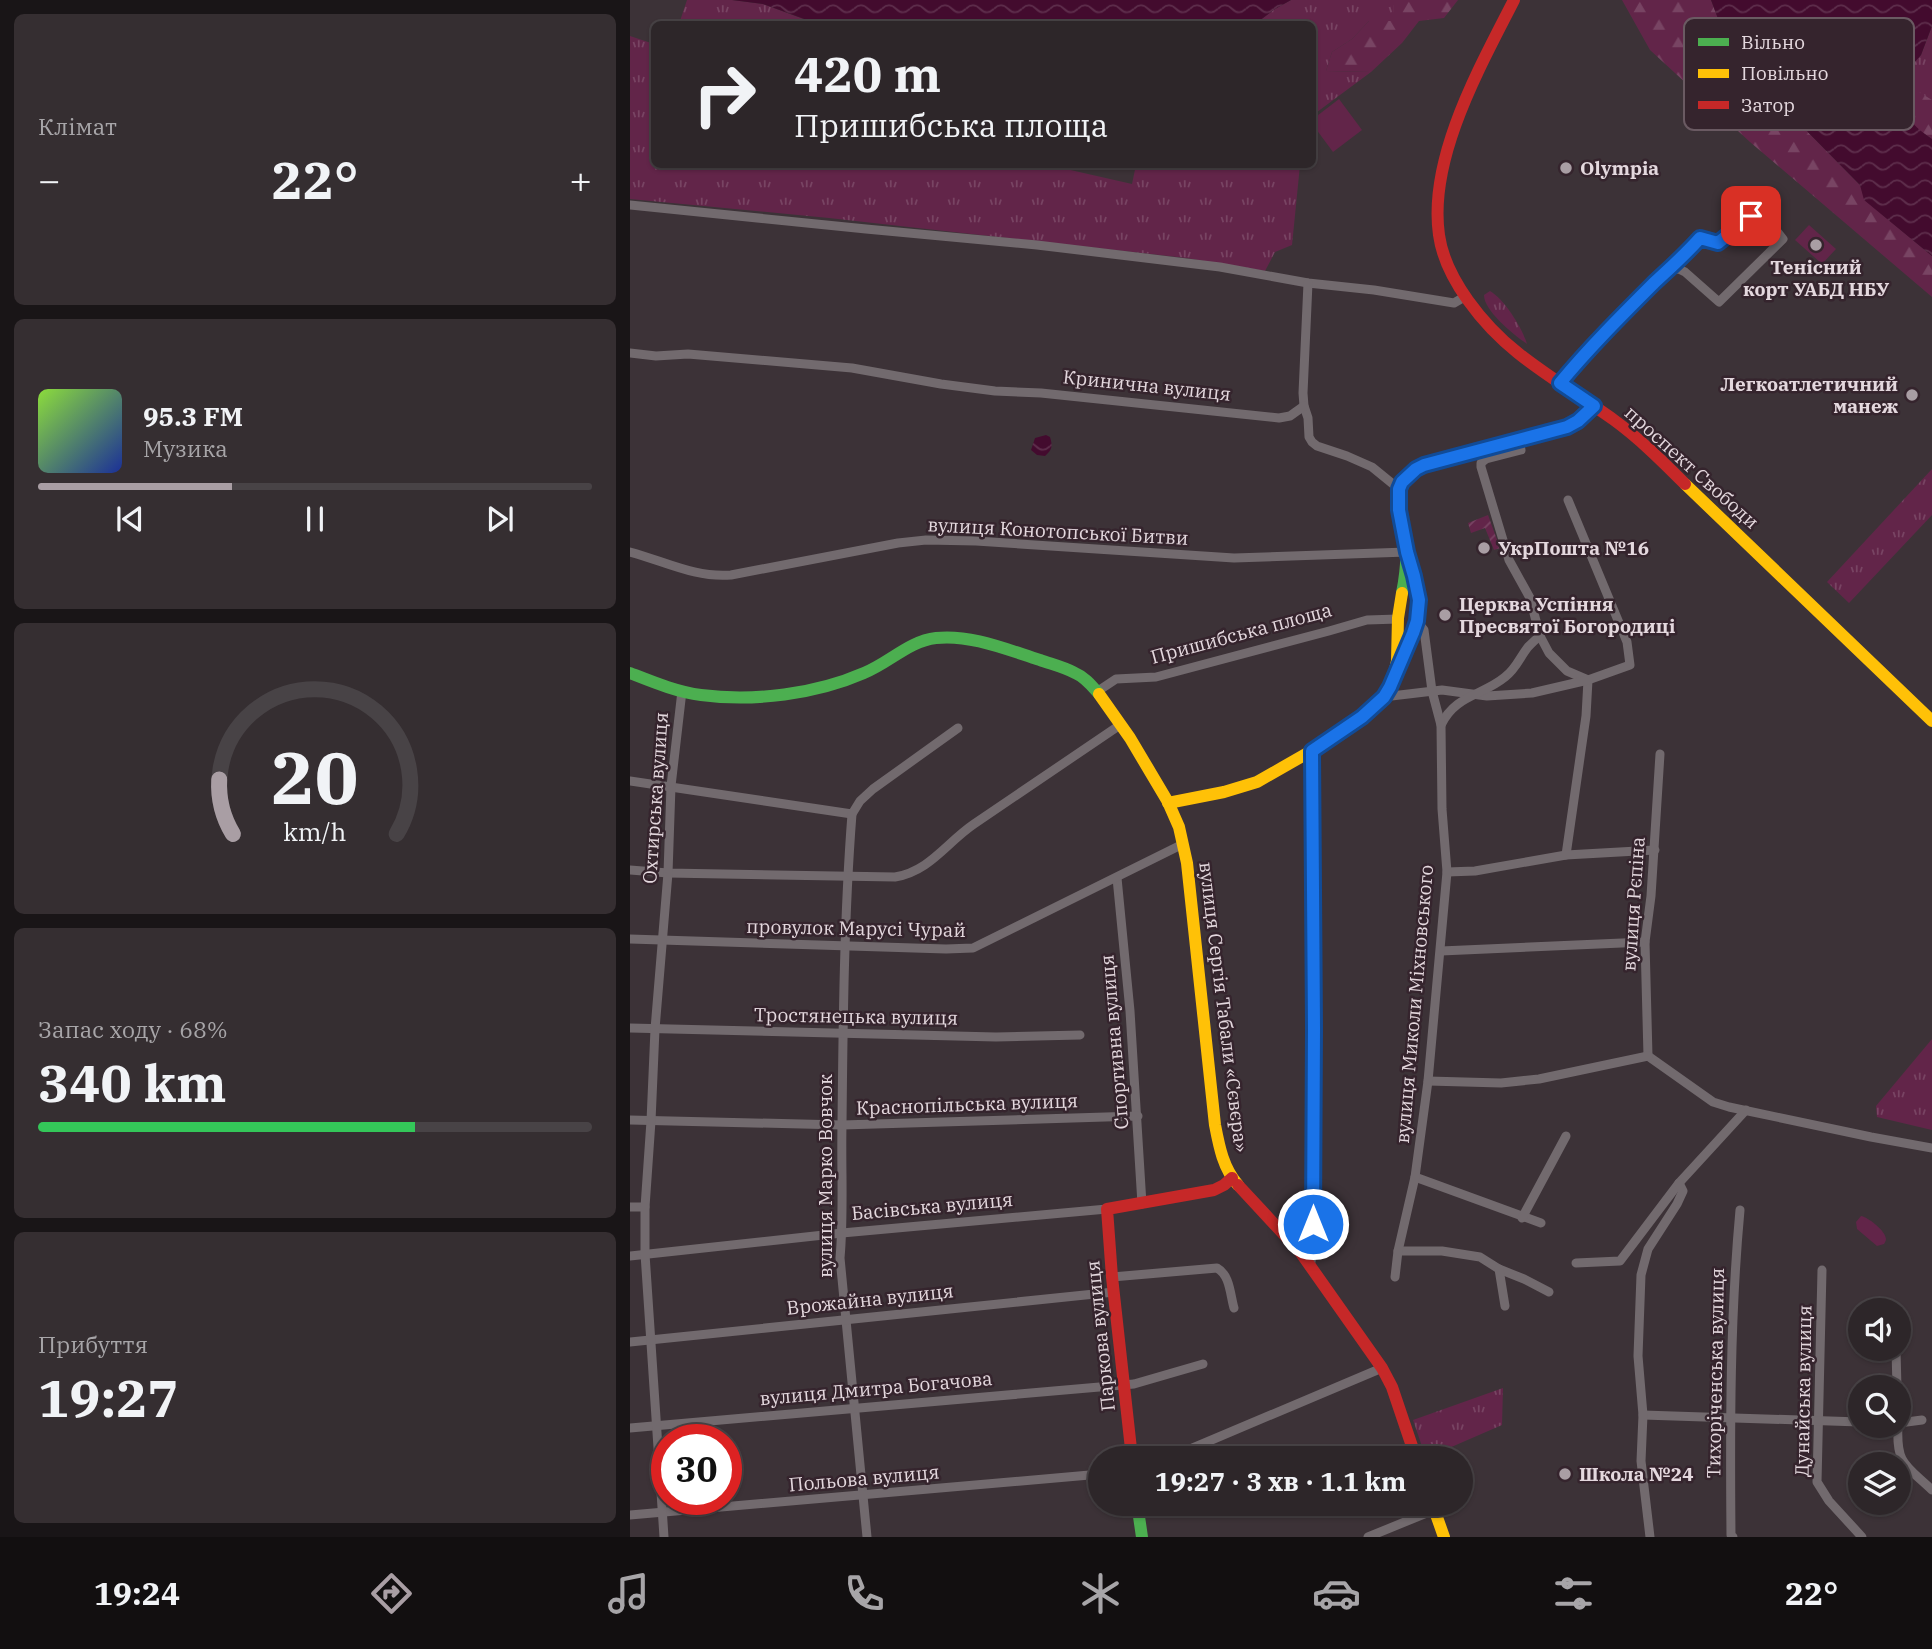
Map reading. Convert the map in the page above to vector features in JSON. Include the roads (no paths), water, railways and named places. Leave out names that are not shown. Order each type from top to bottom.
[{"type":"main road","name":"проспект Свободи","points":[[1514,0],[1475,79],[1452,139],[1441,180],[1438,206],[1441,247],[1466,296],[1501,339],[1519,354],[1623,426],[1643,443],[1932,721]]},
{"type":"main road","points":[[1168,803],[1258,782],[1312,751],[1362,717],[1384,697],[1417,621],[1419,600],[1399,510],[1399,489],[1409,475],[1424,465],[1573,424],[1594,406]]},
{"type":"main road","points":[[1396,673],[1398,619],[1407,552]]},
{"type":"main road","points":[[630,673],[682,691],[712,696],[781,693],[826,685],[869,672],[915,645],[939,638],[984,645],[1062,668],[1082,676],[1098,691]]},
{"type":"main road","name":"вулиця Сергія Табали «Сєвєра»","points":[[1098,691],[1168,803],[1178,824],[1183,844],[1217,1142],[1223,1162],[1232,1178],[1286,1235],[1310,1266],[1382,1368],[1392,1387],[1412,1446]]},
{"type":"main road","name":"Басівська вулиця","points":[[1107,1209],[1214,1190],[1232,1178]]},
{"type":"main road","name":"Паркова вулиця","points":[[1107,1209],[1131,1446]]},
{"type":"main road","points":[[1139,1516],[1142,1537]]},
{"type":"main road","points":[[1436,1516],[1444,1537]]},
{"type":"street","points":[[630,205],[1037,245],[1220,267],[1308,283],[1454,303],[1466,296]]},
{"type":"street","points":[[1560,383],[1582,357],[1700,238],[1718,243],[1754,212],[1760,211],[1783,239],[1719,302],[1685,272],[1679,269],[1670,270]]},
{"type":"street","points":[[1308,283],[1304,406],[1309,437],[1317,446],[1372,467],[1399,489]]},
{"type":"street","name":"Кринична вулиця","points":[[630,353],[852,368],[995,391],[1041,393],[1279,418],[1290,416],[1304,406]]},
{"type":"street","points":[[1519,439],[1521,450],[1486,459],[1481,463],[1481,467],[1509,560],[1530,598],[1540,636],[1558,664],[1588,680]]},
{"type":"street","points":[[1384,697],[1451,690],[1502,696],[1532,693],[1588,680],[1630,665],[1627,642],[1568,500]]},
{"type":"street","name":"вулиця Конотопської Битви","points":[[630,552],[678,568],[719,576],[926,540],[1234,558],[1407,552]]},
{"type":"street","name":"Пришибська площа","points":[[1098,691],[1122,678],[1156,677],[1357,622],[1398,619]]},
{"type":"street","name":"вулиця Миколи Міхновського","points":[[1395,1277],[1398,1251],[1415,1177],[1428,1081],[1447,872],[1442,809],[1441,725],[1432,691],[1424,630],[1417,621]]},
{"type":"street","points":[[1441,725],[1447,712],[1458,703],[1513,671],[1527,648],[1540,636]]},
{"type":"street","points":[[1566,855],[1586,716],[1588,680]]},
{"type":"street","name":"Охтирська вулиця","points":[[656,1424],[645,1254],[645,1207],[671,786],[682,691]]},
{"type":"street","points":[[630,870],[667,873],[895,877],[909,875],[919,870],[971,827],[1120,724]]},
{"type":"street","points":[[630,781],[852,814],[860,801],[873,789],[958,728]]},
{"type":"street","points":[[1310,1266],[1313,1252],[1314,1028],[1312,751]]},
{"type":"street","name":"вулиця Рєпіна","points":[[1648,1056],[1645,942],[1655,850],[1660,754]]},
{"type":"street","name":"вулиця Марко Вовчок","points":[[852,814],[846,947],[840,1258],[867,1537]]},
{"type":"street","name":"провулок Марусі Чурай","points":[[630,939],[946,950],[973,948],[1183,844]]},
{"type":"street","points":[[1447,872],[1475,871],[1566,855],[1655,850]]},
{"type":"street","name":"Спортивна вулиця","points":[[1116,878],[1130,1011],[1143,1204]]},
{"type":"street","points":[[1441,951],[1645,942]]},
{"type":"street","name":"Тростянецька вулиця","points":[[630,1028],[996,1037],[1080,1035]]},
{"type":"street","points":[[1428,1081],[1501,1083],[1539,1079],[1648,1056],[1713,1102],[1871,1138],[1932,1148]]},
{"type":"street","points":[[1576,1264],[1620,1261],[1679,1183],[1746,1110]]},
{"type":"street","name":"Краснопільська вулиця","points":[[630,1120],[842,1125],[1138,1116]]},
{"type":"street","points":[[1522,1218],[1566,1136]]},
{"type":"street","points":[[1415,1177],[1541,1223]]},
{"type":"street","points":[[1650,1537],[1641,1461],[1643,1415],[1637,1356],[1641,1275],[1648,1249],[1683,1191],[1679,1183]]},
{"type":"street","points":[[630,1207],[645,1207]]},
{"type":"street","name":"Басівська вулиця","points":[[630,1256],[842,1233],[1107,1209]]},
{"type":"street","name":"Тихоріченська вулиця","points":[[1733,1537],[1730,1418],[1734,1278],[1740,1210]]},
{"type":"street","points":[[1398,1251],[1441,1251],[1479,1257],[1549,1292]]},
{"type":"street","points":[[1112,1278],[1217,1268],[1226,1276],[1234,1308]]},
{"type":"street","points":[[1499,1269],[1505,1306]]},
{"type":"street","name":"Дунайська вулиця","points":[[1822,1270],[1817,1482],[1829,1501],[1863,1537]]},
{"type":"street","name":"Врожайна вулиця","points":[[630,1342],[1114,1292]]},
{"type":"street","name":"вулиця Дмитра Богачова","points":[[668,1424],[1134,1384],[1203,1364]]},
{"type":"street","points":[[1198,1446],[1382,1368]]},
{"type":"street","points":[[1643,1415],[1848,1421]]},
{"type":"street","points":[[1911,1422],[1922,1420]]},
{"type":"street","name":"вулиця Дмитра Богачова","points":[[630,1428],[651,1426]]},
{"type":"street","points":[[1897,1438],[1900,1459],[1932,1490]]},
{"type":"street","name":"Польова вулиця","points":[[742,1506],[1088,1475]]},
{"type":"street","name":"Польова вулиця","points":[[630,1515],[651,1514]]},
{"type":"street","name":"Охтирська вулиця","points":[[661,1515],[664,1537]]},
{"type":"street","points":[[1368,1537],[1414,1516]]},
{"type":"water","points":[[732,0],[1291,0],[1259,21],[810,21],[763,4]]},
{"type":"water","points":[[1711,0],[1932,0],[1932,26],[1921,55],[1914,63],[1914,18],[1718,18]]},
{"type":"water","points":[[1914,124],[1932,139],[1932,256],[1864,200],[1860,185],[1806,130],[1914,130]]},
{"type":"water","points":[[1046,435],[1050,437],[1050,450],[1045,456],[1037,455],[1031,450],[1035,438]]},
{"type":"place","name":"Olympia","points":[[1566,168]]},
{"type":"place","name":"Тенісний корт УАБД НБУ","points":[[1816,245]]},
{"type":"place","name":"Легкоатлетичний манеж","points":[[1912,395]]},
{"type":"place","name":"УкрПошта №16","points":[[1484,548]]},
{"type":"place","name":"Церква Успіння Пресвятої Богородиці","points":[[1445,615]]},
{"type":"place","name":"Школа №24","points":[[1565,1474]]}]
